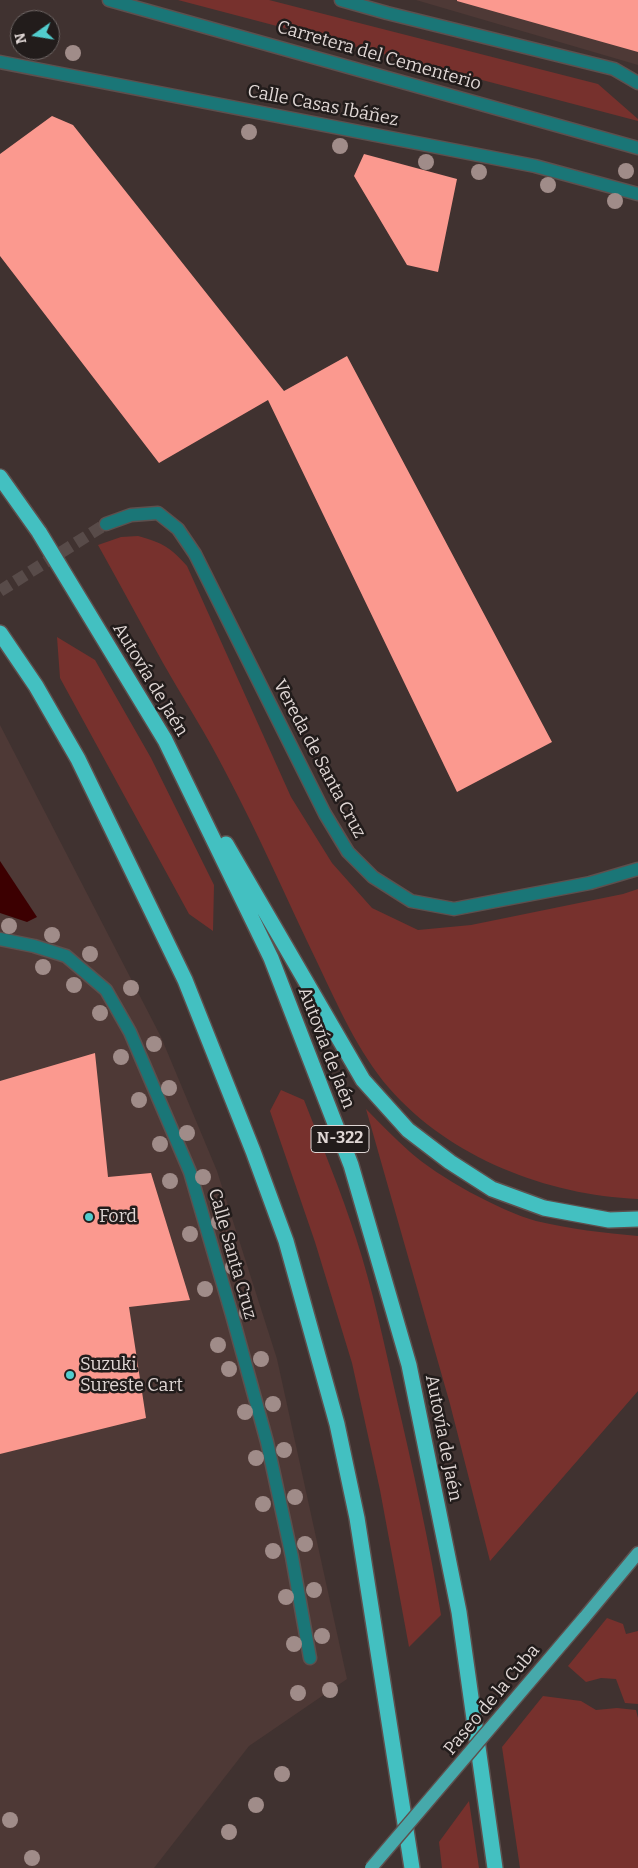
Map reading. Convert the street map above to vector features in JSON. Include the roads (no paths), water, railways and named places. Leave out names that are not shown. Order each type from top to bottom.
[{"type":"highway","name":"Autovía de Jaén","points":[[0,477],[39,532],[165,740],[270,958],[351,1165],[409,1365],[459,1612],[495,1868]]},
{"type":"highway","points":[[0,633],[36,686],[78,760],[185,980],[253,1151],[286,1241],[336,1424],[357,1518],[412,1868]]},
{"type":"highway","points":[[165,740],[363,1080],[408,1130],[450,1162],[492,1189],[544,1208],[609,1220],[638,1219]]},
{"type":"main road","name":"Paseo de la Cuba","points":[[371,1868],[638,1553]]},
{"type":"street","name":"Carretera del Cementerio","points":[[109,0],[638,148]]},
{"type":"street","points":[[341,0],[614,69],[638,83]]},
{"type":"street","name":"Calle Casas Ibáñez","points":[[0,62],[535,166],[638,194]]},
{"type":"street","name":"Vereda de Santa Cruz","points":[[106,524],[131,515],[158,513],[178,529],[195,554],[325,814],[348,852],[373,877],[411,901],[454,909],[590,883],[638,869]]},
{"type":"street","name":"Calle Santa Cruz","points":[[0,939],[34,946],[66,956],[106,990],[130,1032],[190,1172],[232,1316],[273,1470],[292,1557],[310,1658]]},
{"type":"tunnel","points":[[0,591],[106,524]]},
{"type":"place","name":"Ford","points":[[89,1217]]},
{"type":"place","name":"Suzuki Sureste Cart","points":[[70,1375]]}]
